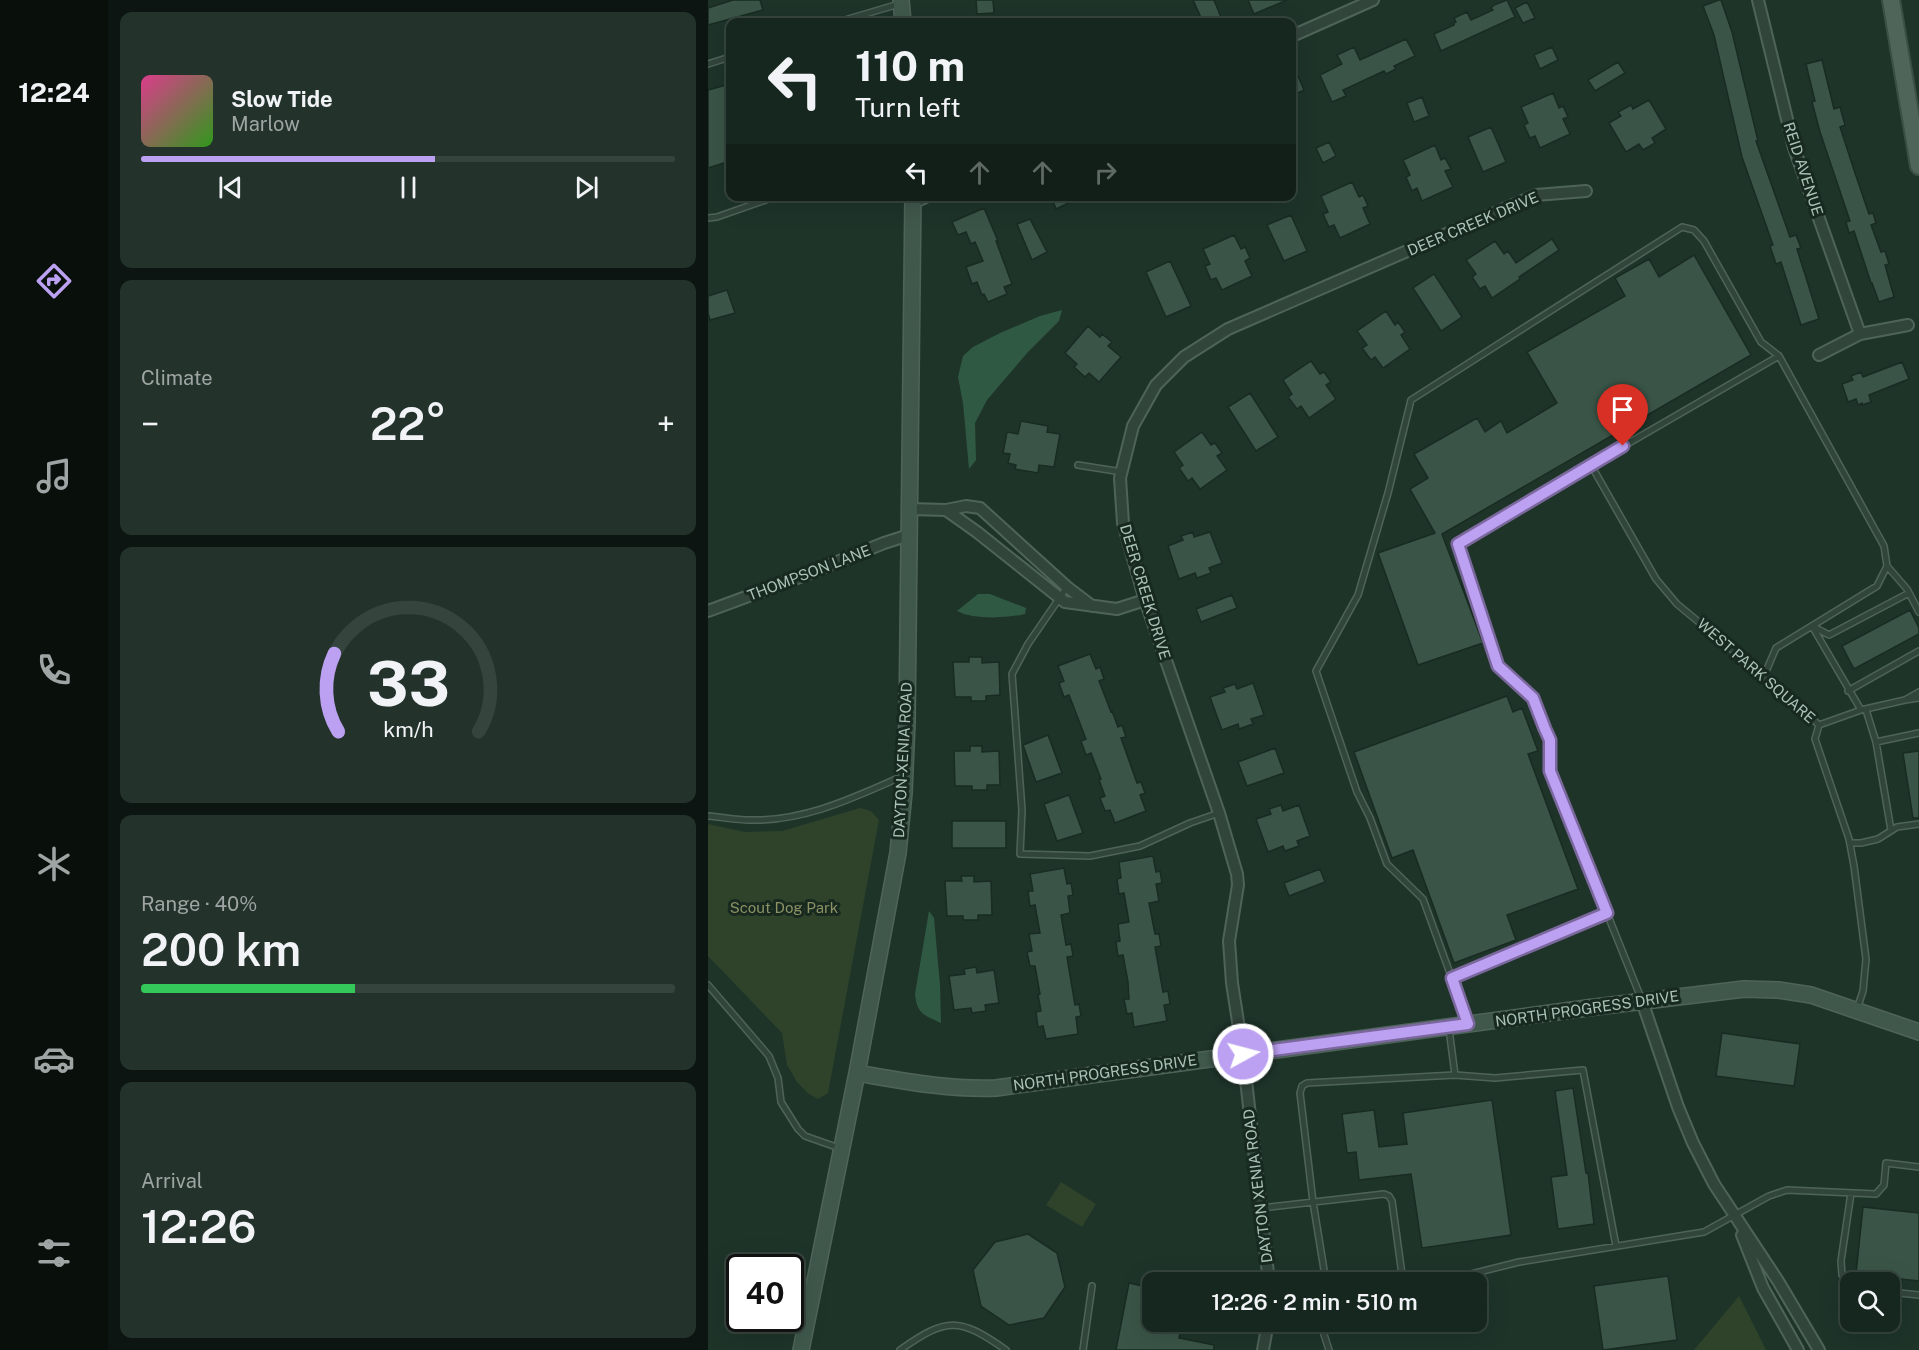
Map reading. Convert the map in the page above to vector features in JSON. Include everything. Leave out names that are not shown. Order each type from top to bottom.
[{"type":"main road","points":[[1891,0],[1919,166]]},
{"type":"main road","points":[[901,2],[903,18]]},
{"type":"main road","name":"DAYTON-XENIA ROAD","points":[[801,1350],[857,1073],[898,853],[905,775],[913,201]]},
{"type":"main road","name":"NORTH PROGRESS DRIVE","points":[[857,1073],[940,1087],[996,1088],[1723,990],[1761,989],[1811,996],[1919,1032]]},
{"type":"street","points":[[1296,34],[1373,0]]},
{"type":"street","name":"REID AVENUE","points":[[1758,0],[1794,148],[1860,334]]},
{"type":"street","name":"DEER CREEK DRIVE","points":[[1243,1054],[1232,983],[1229,941],[1238,885],[1237,874],[1219,813],[1145,600],[1123,523],[1120,478],[1133,426],[1156,386],[1184,357],[1228,329],[1536,195],[1586,191]]},
{"type":"street","points":[[1819,355],[1860,334],[1908,325]]},
{"type":"street","points":[[910,510],[946,510],[966,506],[980,508],[1067,587],[1095,608]]},
{"type":"street","points":[[946,510],[1065,602],[1095,608],[1117,609],[1145,600]]},
{"type":"street","name":"THOMPSON LANE","points":[[708,611],[909,535]]},
{"type":"street","points":[[1642,1001],[1678,1107],[1693,1143],[1714,1184],[1778,1281],[1819,1350]]},
{"type":"street","name":"DAYTON XENIA ROAD","points":[[1243,1054],[1268,1272]]},
{"type":"street","points":[[1734,1215],[1763,1288],[1798,1350]]},
{"type":"street","points":[[1263,1350],[1266,1332]]},
{"type":"lane","points":[[851,18],[901,2]]},
{"type":"lane","points":[[708,64],[726,58]]},
{"type":"lane","points":[[708,218],[717,217],[760,201]]},
{"type":"lane","points":[[1468,1024],[1424,899],[1387,864],[1370,818],[1357,792],[1316,671],[1358,595],[1402,441],[1411,400],[1682,227],[1694,230],[1704,241],[1761,342],[1779,356],[1884,546],[1887,566],[1909,593],[1919,612]]},
{"type":"lane","points":[[1642,1001],[1550,771],[1550,740],[1533,698],[1498,666],[1458,544],[1779,356]]},
{"type":"lane","points":[[1078,465],[1122,472]]},
{"type":"lane","name":"WEST PARK SQUARE","points":[[1591,465],[1656,579],[1677,604],[1819,725],[1815,738],[1850,843],[1866,959],[1863,991],[1857,1011]]},
{"type":"lane","points":[[1764,676],[1776,648],[1877,586],[1887,566]]},
{"type":"lane","points":[[1067,587],[1028,644],[1012,674],[1022,810],[1020,854],[1090,856],[1140,846],[1190,822],[1219,813]]},
{"type":"lane","points":[[1812,626],[1830,635],[1909,593]]},
{"type":"lane","points":[[1812,626],[1848,691],[1863,710],[1876,742],[1891,830]]},
{"type":"lane","points":[[1848,691],[1919,651]]},
{"type":"lane","points":[[1905,700],[1919,692]]},
{"type":"lane","points":[[1819,725],[1863,710],[1919,698]]},
{"type":"lane","points":[[1876,742],[1919,733]]},
{"type":"lane","points":[[708,816],[750,820],[792,816],[824,809],[905,775]]},
{"type":"lane","points":[[1850,843],[1878,839],[1898,827],[1919,824]]},
{"type":"lane","points":[[1452,978],[1607,913]]},
{"type":"lane","points":[[708,984],[769,1056],[778,1078],[781,1101],[798,1129],[805,1136],[841,1149]]},
{"type":"lane","points":[[1449,1027],[1455,1075]]},
{"type":"lane","points":[[1324,1272],[1299,1093],[1302,1086],[1307,1083],[1455,1075],[1495,1078],[1583,1070],[1616,1246]]},
{"type":"lane","points":[[1478,1272],[1519,1262],[1704,1232],[1769,1196],[1787,1190],[1876,1194],[1884,1185],[1886,1163],[1919,1167]]},
{"type":"lane","points":[[1842,1272],[1841,1261],[1851,1193]]},
{"type":"lane","points":[[1261,1208],[1384,1194],[1389,1196],[1392,1201],[1402,1272]]},
{"type":"lane","points":[[1083,1350],[1092,1286]]},
{"type":"lane","points":[[1900,1293],[1919,1295]]},
{"type":"lane","points":[[900,1350],[926,1332],[950,1324],[972,1329],[1006,1350]]},
{"type":"lane","points":[[1323,1332],[1329,1350]]},
{"type":"green space","name":"Scout Dog Park","points":[[860,808],[871,811],[879,820],[828,1093],[818,1099],[797,1082],[787,1065],[782,1033],[708,956],[708,824],[745,832],[782,831]]},
{"type":"green space","points":[[1061,1182],[1096,1204],[1082,1227],[1046,1205]]},
{"type":"green space","points":[[1739,1296],[1766,1350],[1694,1350]]},
{"type":"shaded area","points":[[1062,310],[1059,321],[1028,352],[987,400],[975,423],[976,460],[969,469],[963,403],[958,377],[963,356],[973,347],[1000,333],[1040,316]]},
{"type":"shaded area","points":[[978,594],[990,594],[1026,608],[1025,614],[981,617],[957,611]]},
{"type":"shaded area","points":[[929,911],[934,918],[941,1023],[922,1013],[915,994]]},
{"type":"building","points":[[733,0],[760,0],[763,10],[726,18],[726,20],[708,25],[708,8]]},
{"type":"building","points":[[976,0],[993,0],[994,13],[977,14]]},
{"type":"building","points":[[1193,0],[1214,0],[1221,18],[1201,18]]},
{"type":"building","points":[[1248,0],[1287,0],[1254,14]]},
{"type":"building","points":[[1507,0],[1515,17],[1441,51],[1434,34],[1454,25],[1456,22],[1454,18],[1467,12],[1471,20],[1493,10],[1491,8],[1494,5]]},
{"type":"building","points":[[1721,0],[1732,32],[1758,141],[1756,141],[1790,237],[1796,235],[1801,248],[1797,249],[1819,319],[1801,325],[1781,262],[1776,264],[1770,246],[1773,245],[1742,157],[1714,35],[1703,6]]},
{"type":"building","points":[[1527,2],[1535,18],[1523,23],[1515,8]]},
{"type":"building","points":[[1406,39],[1415,56],[1394,66],[1396,69],[1386,74],[1384,71],[1343,90],[1346,96],[1332,102],[1320,75],[1342,64],[1337,55],[1354,47],[1360,60]]},
{"type":"building","points":[[1552,47],[1558,60],[1540,69],[1534,55]]},
{"type":"building","points":[[1822,60],[1834,109],[1840,107],[1845,125],[1840,127],[1854,170],[1869,214],[1873,213],[1876,223],[1871,225],[1881,252],[1885,251],[1889,264],[1885,265],[1894,297],[1879,302],[1854,231],[1849,233],[1846,222],[1850,221],[1812,102],[1815,101],[1806,64]]},
{"type":"building","points":[[1618,62],[1625,73],[1595,91],[1588,80]]},
{"type":"building","points":[[1296,71],[1304,90],[1296,94]]},
{"type":"building","points":[[726,85],[726,162],[708,168],[708,90]]},
{"type":"building","points":[[1553,93],[1559,108],[1563,106],[1568,117],[1563,119],[1570,134],[1540,148],[1535,136],[1530,138],[1524,125],[1528,123],[1521,107]]},
{"type":"building","points":[[1422,97],[1429,116],[1414,122],[1407,103]]},
{"type":"building","points":[[1649,100],[1666,129],[1652,138],[1655,143],[1643,150],[1639,144],[1626,152],[1609,123],[1621,116],[1618,112],[1631,105],[1633,109]]},
{"type":"building","points":[[1491,127],[1506,162],[1483,172],[1468,137]]},
{"type":"building","points":[[1329,142],[1336,156],[1323,163],[1316,148]]},
{"type":"building","points":[[1435,145],[1441,160],[1445,158],[1451,169],[1445,171],[1453,187],[1422,201],[1417,188],[1412,191],[1406,177],[1410,175],[1403,160]]},
{"type":"building","points":[[1352,182],[1359,197],[1363,195],[1368,206],[1363,208],[1370,224],[1340,238],[1334,225],[1329,227],[1323,214],[1328,212],[1321,196]]},
{"type":"building","points":[[1053,201],[1073,201],[1056,209]]},
{"type":"building","points":[[984,208],[1012,284],[1004,287],[1007,294],[988,302],[984,294],[982,295],[977,282],[972,284],[966,267],[983,261],[975,242],[971,244],[966,232],[958,235],[952,222]]},
{"type":"building","points":[[1291,215],[1307,251],[1284,261],[1267,225]]},
{"type":"building","points":[[1030,219],[1047,252],[1032,260],[1017,224]]},
{"type":"building","points":[[1234,235],[1241,249],[1245,247],[1250,258],[1245,261],[1252,276],[1222,290],[1216,278],[1211,280],[1205,266],[1210,264],[1203,249]]},
{"type":"building","points":[[1552,239],[1559,250],[1492,298],[1485,286],[1480,289],[1472,277],[1476,274],[1466,260],[1495,241],[1504,254],[1508,251],[1516,263]]},
{"type":"building","points":[[1694,255],[1751,355],[1442,534],[1483,643],[1418,665],[1378,553],[1435,533],[1410,489],[1428,478],[1414,454],[1477,418],[1485,432],[1501,421],[1507,433],[1557,403],[1527,352],[1625,296],[1615,278],[1649,259],[1659,277]]},
{"type":"building","points":[[1170,261],[1191,306],[1166,317],[1146,272]]},
{"type":"building","points":[[1434,274],[1462,317],[1441,331],[1413,288]]},
{"type":"building","points":[[727,290],[735,313],[710,320],[708,296]]},
{"type":"building","points":[[1386,311],[1395,325],[1398,322],[1405,332],[1401,335],[1410,349],[1383,368],[1375,357],[1371,360],[1362,348],[1367,345],[1357,331]]},
{"type":"building","points":[[1088,326],[1100,337],[1102,334],[1112,342],[1108,346],[1121,357],[1099,382],[1089,373],[1085,377],[1074,367],[1077,364],[1065,353]]},
{"type":"building","points":[[1311,361],[1320,374],[1324,372],[1331,382],[1326,385],[1336,399],[1309,418],[1301,406],[1297,409],[1288,397],[1292,394],[1283,380]]},
{"type":"building","points":[[1902,362],[1909,379],[1869,395],[1871,402],[1858,405],[1856,399],[1848,402],[1842,384],[1853,380],[1851,376],[1861,372],[1863,377]]},
{"type":"building","points":[[1250,393],[1278,437],[1256,451],[1228,407]]},
{"type":"building","points":[[1021,421],[1048,426],[1047,432],[1060,434],[1054,467],[1039,465],[1038,473],[1015,469],[1016,465],[1008,463],[1010,454],[1003,453],[1007,432],[1018,434]]},
{"type":"building","points":[[1202,432],[1211,445],[1215,443],[1222,453],[1217,456],[1227,470],[1200,489],[1192,478],[1188,481],[1179,468],[1183,465],[1174,452]]},
{"type":"building","points":[[1193,532],[1194,537],[1210,532],[1222,563],[1209,568],[1211,573],[1197,578],[1195,573],[1179,579],[1168,546],[1183,540],[1181,536]]},
{"type":"building","points":[[1232,595],[1237,608],[1201,622],[1196,609]]},
{"type":"building","points":[[1910,610],[1919,628],[1919,634],[1854,669],[1842,646]]},
{"type":"building","points":[[1090,654],[1096,669],[1100,667],[1104,679],[1099,681],[1118,727],[1122,725],[1126,737],[1121,738],[1137,783],[1141,782],[1145,793],[1140,795],[1146,811],[1115,823],[1110,810],[1105,811],[1100,798],[1105,796],[1099,780],[1101,779],[1091,753],[1086,755],[1081,741],[1086,739],[1069,695],[1064,697],[1059,683],[1064,681],[1058,666]]},
{"type":"building","points":[[969,657],[982,657],[982,663],[999,662],[1000,695],[986,696],[986,701],[971,701],[971,697],[955,697],[953,662],[969,662]]},
{"type":"building","points":[[1253,683],[1264,715],[1251,719],[1253,724],[1239,729],[1238,724],[1222,730],[1210,697],[1225,692],[1223,688],[1235,684],[1237,689]]},
{"type":"building","points":[[1507,696],[1513,712],[1522,708],[1538,751],[1528,754],[1578,889],[1507,915],[1516,940],[1454,963],[1413,850],[1392,858],[1354,752]]},
{"type":"building","points":[[1048,735],[1062,773],[1036,782],[1023,745]]},
{"type":"building","points":[[970,746],[982,746],[982,752],[999,751],[1000,785],[987,785],[987,790],[972,790],[972,786],[955,786],[954,751],[970,751]]},
{"type":"building","points":[[1275,748],[1284,773],[1247,786],[1238,762]]},
{"type":"building","points":[[1919,751],[1919,818],[1913,818],[1903,753]]},
{"type":"building","points":[[1069,795],[1083,833],[1057,841],[1044,804]]},
{"type":"building","points":[[1281,805],[1283,811],[1299,805],[1310,836],[1297,841],[1299,846],[1285,851],[1283,846],[1268,852],[1256,819],[1271,814],[1269,809]]},
{"type":"building","points":[[952,821],[1006,821],[1006,848],[952,848]]},
{"type":"building","points":[[1153,856],[1156,872],[1160,871],[1162,883],[1156,884],[1159,901],[1149,903],[1155,934],[1159,934],[1161,946],[1155,947],[1163,992],[1168,991],[1170,1004],[1164,1005],[1167,1021],[1134,1027],[1132,1013],[1127,1014],[1124,999],[1129,999],[1123,955],[1118,956],[1116,942],[1120,941],[1118,924],[1129,922],[1124,893],[1119,894],[1117,879],[1121,878],[1119,862]]},
{"type":"building","points":[[1064,868],[1067,884],[1071,883],[1073,895],[1068,896],[1070,913],[1061,915],[1066,945],[1071,944],[1073,956],[1067,957],[1075,1005],[1079,1004],[1081,1016],[1076,1017],[1078,1034],[1046,1039],[1043,1026],[1038,1027],[1036,1012],[1041,1011],[1038,995],[1040,994],[1035,966],[1030,966],[1027,952],[1032,951],[1029,934],[1040,933],[1035,905],[1030,906],[1028,891],[1033,891],[1030,874]]},
{"type":"building","points":[[1320,869],[1325,882],[1289,896],[1284,883]]},
{"type":"building","points":[[961,876],[974,876],[974,882],[991,881],[992,915],[978,915],[978,920],[963,920],[963,916],[947,916],[945,881],[962,881]]},
{"type":"building","points":[[976,967],[977,973],[994,970],[999,1003],[985,1005],[986,1011],[972,1013],[971,1008],[954,1010],[949,976],[965,974],[964,969]]},
{"type":"building","points":[[1722,1033],[1800,1044],[1794,1086],[1716,1076]]},
{"type":"building","points":[[1573,1088],[1586,1173],[1588,1173],[1594,1224],[1558,1229],[1551,1177],[1567,1175],[1555,1091]]},
{"type":"building","points":[[1492,1100],[1511,1235],[1422,1248],[1411,1174],[1359,1180],[1356,1152],[1347,1153],[1342,1114],[1374,1110],[1379,1147],[1407,1144],[1403,1113]]},
{"type":"building","points":[[1863,1207],[1919,1213],[1919,1281],[1900,1279],[1900,1272],[1856,1272]]},
{"type":"building","points":[[1028,1234],[1057,1253],[1065,1287],[1044,1318],[1009,1325],[981,1306],[973,1270],[995,1242]]},
{"type":"building","points":[[1668,1276],[1677,1340],[1603,1350],[1594,1286]]},
{"type":"building","points":[[1129,1283],[1142,1286],[1142,1332],[1180,1332],[1179,1338],[1214,1345],[1214,1350],[1116,1350]]},
{"type":"route","points":[[1243,1054],[1468,1024],[1452,978],[1607,913],[1550,771],[1550,740],[1533,698],[1498,666],[1458,544],[1623,446]]}]
